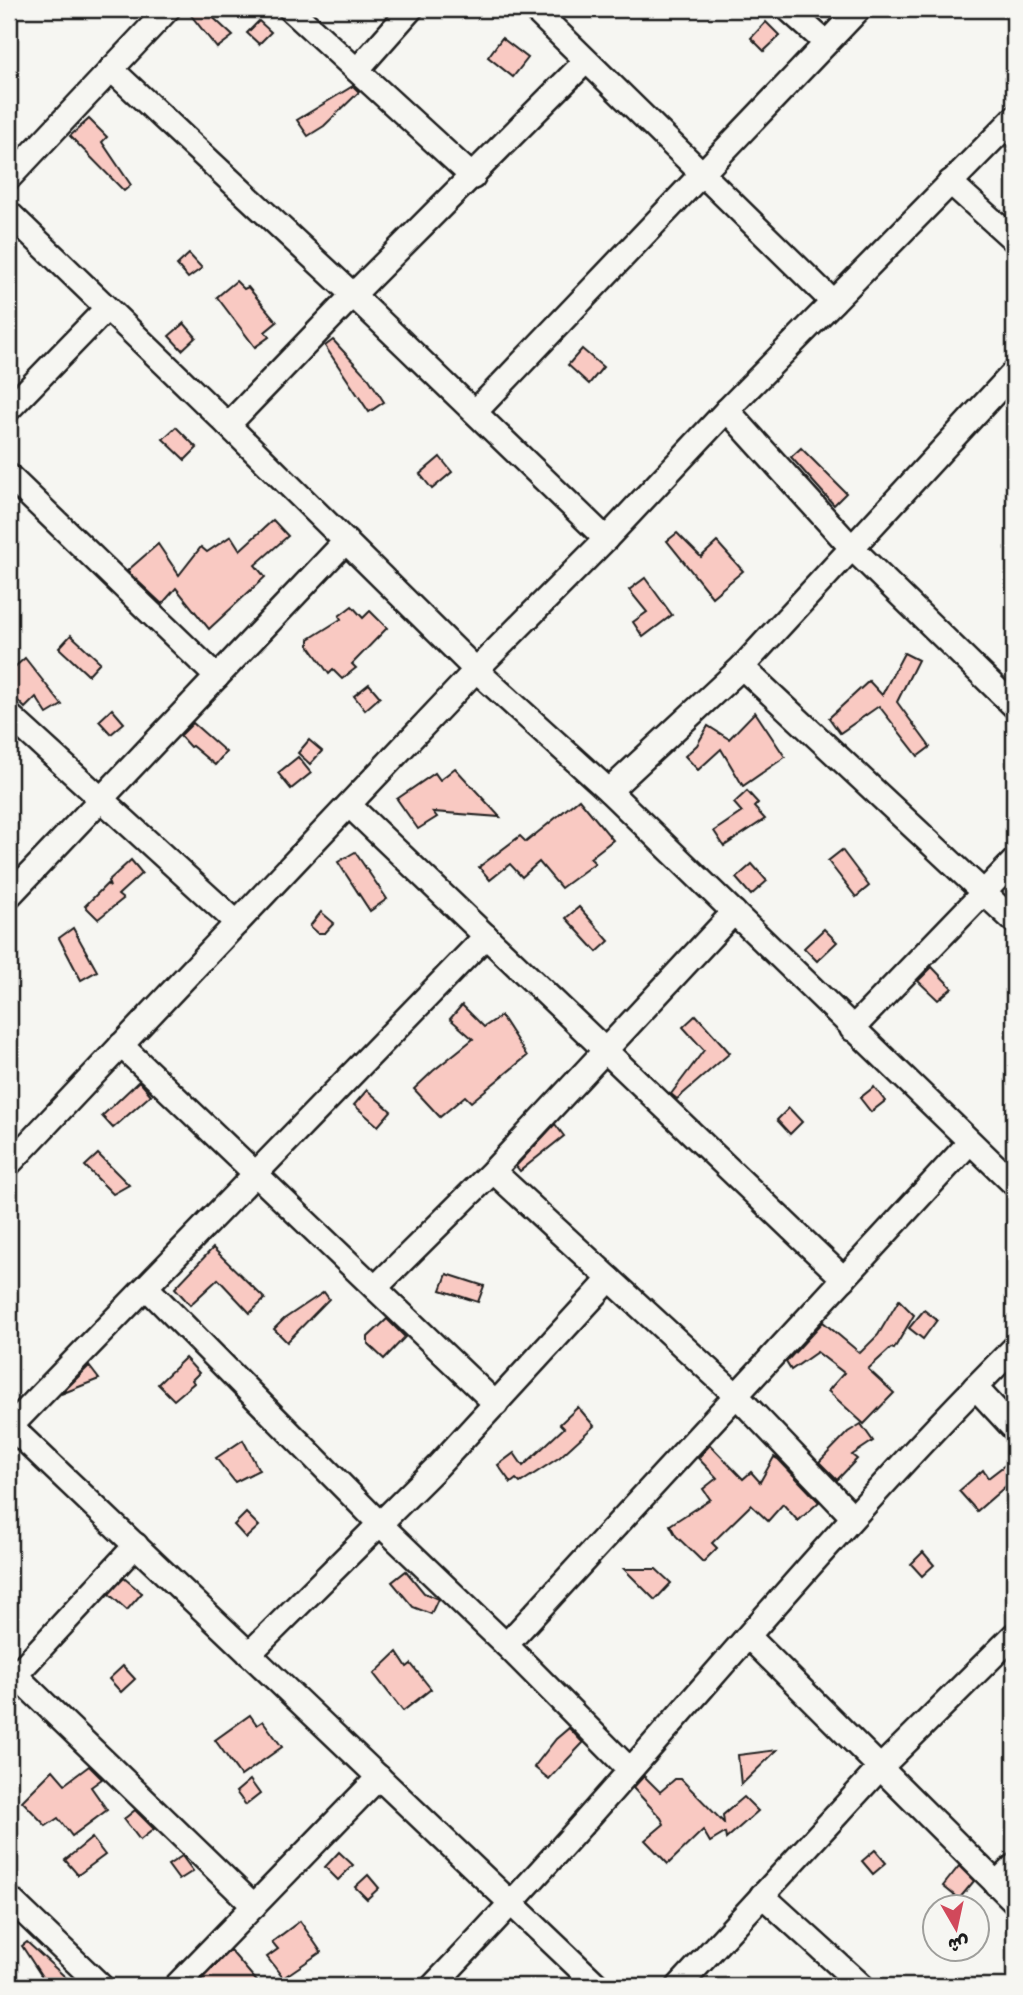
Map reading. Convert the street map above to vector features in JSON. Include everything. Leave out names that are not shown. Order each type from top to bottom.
[{"type":"street","points":[[9,178],[168,9]]},
{"type":"street","points":[[290,9],[473,177]]},
{"type":"street","points":[[357,70],[411,9]]},
{"type":"street","points":[[534,9],[833,302]]},
{"type":"street","points":[[788,9],[825,43]]},
{"type":"street","points":[[475,412],[859,9]]},
{"type":"street","points":[[228,425],[586,61]]},
{"type":"street","points":[[111,69],[353,295],[606,539]]},
{"type":"street","points":[[9,1164],[476,670],[1014,118]]},
{"type":"street","points":[[950,182],[1014,240]]},
{"type":"street","points":[[9,213],[476,670],[609,792],[1014,1184]]},
{"type":"street","points":[[9,409],[106,309]]},
{"type":"street","points":[[609,792],[742,667],[1014,372]]},
{"type":"street","points":[[727,410],[851,547],[1014,706]]},
{"type":"street","points":[[9,476],[217,677]]},
{"type":"street","points":[[9,896],[346,541]]},
{"type":"street","points":[[742,667],[1014,921]]},
{"type":"street","points":[[9,715],[237,923]]},
{"type":"street","points":[[349,805],[844,1279]]},
{"type":"street","points":[[852,1029],[1014,861]]},
{"type":"street","points":[[375,1288],[493,1171],[734,912]]},
{"type":"street","points":[[486,936],[147,1288],[10,1425],[598,1986]]},
{"type":"street","points":[[121,1045],[496,1404]]},
{"type":"street","points":[[506,1645],[970,1142]]},
{"type":"street","points":[[493,1171],[737,1396],[853,1517]]},
{"type":"street","points":[[250,1654],[380,1525],[610,1279]]},
{"type":"street","points":[[147,1288],[380,1525],[506,1645],[629,1769]]},
{"type":"street","points":[[433,1986],[512,1905],[853,1517],[1014,1348]]},
{"type":"street","points":[[975,1387],[1014,1429]]},
{"type":"street","points":[[136,1545],[11,1675],[254,1906]]},
{"type":"street","points":[[679,1986],[879,1769],[1014,1635]]},
{"type":"street","points":[[749,1637],[1014,1901]]},
{"type":"street","points":[[176,1986],[379,1777]]},
{"type":"street","points":[[996,1884],[1014,1866]]},
{"type":"street","points":[[762,1895],[862,1986]]},
{"type":"street","points":[[11,1905],[101,1986]]},
{"type":"building","points":[[186,9],[204,9],[233,36],[217,48]]},
{"type":"building","points":[[259,21],[271,32],[259,44],[247,33]]},
{"type":"building","points":[[766,22],[780,36],[764,51],[751,38]]},
{"type":"building","points":[[502,38],[528,58],[513,77],[488,57]]},
{"type":"building","points":[[353,86],[359,92],[324,126],[308,136],[297,120]]},
{"type":"building","points":[[89,119],[107,137],[102,142],[131,185],[124,191],[70,136]]},
{"type":"building","points":[[189,254],[202,268],[188,278],[177,265]]},
{"type":"building","points":[[236,281],[244,289],[248,287],[277,322],[265,332],[269,337],[255,347],[217,297]]},
{"type":"building","points":[[184,323],[196,337],[182,350],[169,336]]},
{"type":"building","points":[[333,340],[369,379],[384,402],[369,412],[325,346]]},
{"type":"building","points":[[582,349],[603,367],[589,384],[568,365]]},
{"type":"building","points":[[176,427],[197,448],[185,460],[163,439]]},
{"type":"building","points":[[801,448],[846,493],[834,505],[791,457]]},
{"type":"building","points":[[440,457],[452,472],[432,489],[420,474]]},
{"type":"building","points":[[273,520],[288,536],[255,565],[265,577],[209,629],[176,588],[162,604],[127,571],[158,544],[179,575],[201,547],[207,552],[231,536],[240,550]]},
{"type":"building","points":[[677,533],[701,557],[717,542],[743,571],[712,597],[667,541]]},
{"type":"building","points":[[645,578],[672,615],[643,637],[633,622],[647,612],[629,590]]},
{"type":"building","points":[[352,606],[363,618],[370,611],[387,628],[352,664],[356,668],[342,679],[333,670],[329,674],[309,646],[309,639],[341,619],[339,616]]},
{"type":"building","points":[[71,635],[100,662],[88,675],[59,648]]},
{"type":"building","points":[[904,653],[918,660],[897,702],[930,747],[918,756],[879,706],[840,733],[829,718],[869,681],[882,695]]},
{"type":"building","points":[[25,658],[62,705],[47,714],[36,697],[25,708],[9,692],[9,672]]},
{"type":"building","points":[[369,684],[380,697],[365,710],[354,696]]},
{"type":"building","points":[[112,709],[124,723],[111,734],[99,721]]},
{"type":"building","points":[[755,712],[785,757],[743,786],[721,749],[698,770],[685,756],[697,745],[708,726],[729,739]]},
{"type":"building","points":[[193,723],[226,752],[215,765],[180,736]]},
{"type":"building","points":[[309,740],[322,751],[310,764],[298,753]]},
{"type":"building","points":[[298,757],[311,773],[291,789],[278,773]]},
{"type":"building","points":[[455,768],[500,817],[433,812],[437,817],[418,829],[397,799],[435,773],[440,780]]},
{"type":"building","points":[[747,791],[758,803],[754,807],[765,819],[724,846],[714,831],[742,812],[734,803]]},
{"type":"building","points":[[579,799],[613,840],[590,858],[595,863],[561,888],[539,862],[522,877],[510,864],[490,880],[479,867],[520,836],[526,842]]},
{"type":"building","points":[[842,850],[869,886],[856,897],[828,861]]},
{"type":"building","points":[[355,852],[387,899],[370,911],[338,862]]},
{"type":"building","points":[[131,860],[142,873],[118,895],[123,899],[98,919],[85,906],[107,884],[110,887],[108,881]]},
{"type":"building","points":[[752,864],[767,881],[751,895],[736,878]]},
{"type":"building","points":[[579,907],[609,941],[597,952],[566,918]]},
{"type":"building","points":[[321,912],[334,923],[325,933],[318,933],[310,926]]},
{"type":"building","points":[[73,928],[97,971],[81,980],[59,938]]},
{"type":"building","points":[[824,929],[837,942],[817,961],[804,948]]},
{"type":"building","points":[[932,967],[952,988],[938,1000],[918,981]]},
{"type":"building","points":[[462,1005],[484,1027],[501,1016],[527,1056],[471,1102],[465,1096],[440,1117],[414,1089],[473,1039],[450,1019]]},
{"type":"building","points":[[696,1015],[730,1053],[677,1099],[671,1094],[704,1050],[683,1027]]},
{"type":"building","points":[[139,1081],[151,1095],[113,1128],[102,1116]]},
{"type":"building","points":[[874,1087],[885,1101],[871,1112],[860,1098]]},
{"type":"building","points":[[367,1090],[391,1111],[378,1126],[354,1105]]},
{"type":"building","points":[[789,1108],[802,1122],[790,1134],[777,1120]]},
{"type":"building","points":[[555,1124],[564,1136],[520,1171],[516,1166]]},
{"type":"building","points":[[98,1154],[129,1185],[113,1194],[85,1166]]},
{"type":"building","points":[[213,1248],[265,1299],[250,1313],[218,1279],[190,1305],[175,1288]]},
{"type":"building","points":[[447,1274],[484,1286],[478,1302],[441,1290]]},
{"type":"building","points":[[324,1292],[329,1299],[287,1342],[274,1329],[284,1319]]},
{"type":"building","points":[[899,1300],[914,1315],[894,1349],[891,1348],[868,1369],[894,1393],[864,1424],[828,1391],[844,1373],[817,1352],[791,1370],[786,1362],[823,1322],[860,1353],[878,1335]]},
{"type":"building","points":[[924,1310],[937,1320],[923,1339],[909,1328]]},
{"type":"building","points":[[387,1319],[405,1337],[384,1359],[368,1344],[368,1337]]},
{"type":"building","points":[[185,1358],[199,1373],[192,1380],[194,1383],[174,1400],[158,1384]]},
{"type":"building","points":[[89,1366],[99,1379],[61,1394]]},
{"type":"building","points":[[578,1407],[594,1426],[560,1457],[520,1483],[516,1479],[511,1483],[498,1465],[514,1453],[523,1466],[564,1428],[560,1424]]},
{"type":"building","points":[[861,1424],[873,1441],[852,1455],[857,1459],[837,1480],[819,1462],[848,1432]]},
{"type":"building","points":[[243,1440],[259,1470],[235,1482],[216,1458]]},
{"type":"building","points":[[710,1445],[743,1479],[751,1472],[760,1482],[774,1457],[778,1459],[819,1502],[798,1521],[783,1504],[768,1521],[751,1505],[712,1543],[717,1548],[703,1562],[676,1536],[670,1525],[710,1499],[703,1489],[717,1478],[698,1458]]},
{"type":"building","points":[[1014,1458],[1014,1479],[977,1511],[959,1491],[983,1470],[988,1478]]},
{"type":"building","points":[[246,1513],[259,1526],[246,1538],[234,1525]]},
{"type":"building","points":[[923,1552],[934,1565],[922,1576],[911,1564]]},
{"type":"building","points":[[624,1569],[656,1569],[671,1583],[655,1600]]},
{"type":"building","points":[[406,1571],[424,1593],[438,1599],[431,1614],[413,1607],[392,1582]]},
{"type":"building","points":[[124,1578],[142,1593],[127,1610],[109,1594]]},
{"type":"building","points":[[397,1652],[407,1667],[411,1664],[431,1689],[403,1711],[374,1674]]},
{"type":"building","points":[[123,1666],[135,1679],[121,1692],[109,1679]]},
{"type":"building","points":[[250,1715],[257,1725],[263,1721],[282,1747],[241,1776],[215,1740]]},
{"type":"building","points":[[569,1728],[583,1743],[549,1779],[534,1767],[556,1739]]},
{"type":"building","points":[[777,1750],[741,1785],[738,1755]]},
{"type":"building","points":[[89,1766],[102,1779],[91,1787],[107,1810],[72,1836],[58,1818],[46,1826],[22,1801],[53,1770],[65,1784]]},
{"type":"building","points":[[644,1776],[660,1792],[675,1779],[681,1779],[724,1823],[723,1815],[744,1797],[758,1811],[726,1839],[725,1833],[710,1842],[703,1830],[668,1864],[645,1840],[664,1824],[633,1788]]},
{"type":"building","points":[[250,1780],[260,1794],[246,1805],[236,1792]]},
{"type":"building","points":[[135,1810],[154,1829],[140,1840],[124,1819]]},
{"type":"building","points":[[92,1838],[105,1855],[78,1875],[65,1860]]},
{"type":"building","points":[[875,1850],[886,1863],[873,1874],[862,1861]]},
{"type":"building","points":[[339,1852],[353,1865],[338,1880],[325,1867]]},
{"type":"building","points":[[182,1856],[193,1871],[179,1880],[168,1865]]},
{"type":"building","points":[[959,1866],[974,1881],[963,1894],[953,1894],[943,1886]]},
{"type":"building","points":[[368,1875],[379,1888],[367,1899],[355,1887]]},
{"type":"building","points":[[300,1921],[321,1952],[283,1978],[267,1957],[278,1949],[272,1942]]},
{"type":"building","points":[[27,1942],[75,1986],[48,1986],[22,1946]]},
{"type":"building","points":[[230,1950],[261,1986],[195,1986]]}]
